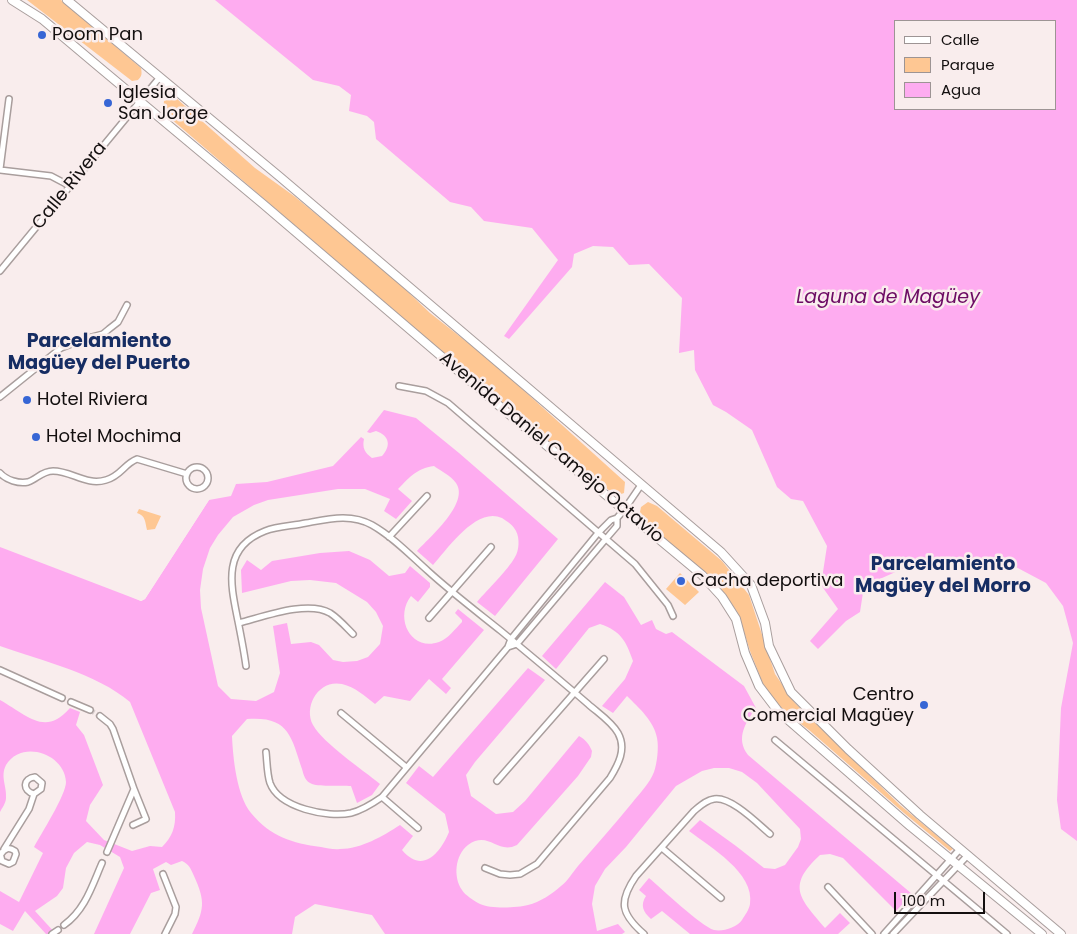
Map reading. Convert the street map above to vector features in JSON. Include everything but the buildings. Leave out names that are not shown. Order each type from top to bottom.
[{"type":"main road","name":"Avenida Daniel Camejo Octavio","points":[[67,0],[280,177],[721,552],[751,585],[765,623],[769,646],[791,692],[855,756],[920,816],[1062,934]]},
{"type":"main road","name":"Avenida Daniel Camejo Octavio","points":[[15,1],[42,19],[702,575],[722,597],[736,619],[745,653],[759,686],[778,711],[826,754],[1042,934]]},
{"type":"street","name":"Calle Rivera","points":[[0,271],[160,77]]},
{"type":"street","points":[[9,99],[0,170],[51,176],[70,186]]},
{"type":"street","points":[[0,397],[61,348],[103,334],[110,329],[118,322],[127,305]]},
{"type":"street","points":[[399,386],[426,391],[448,403],[624,554],[668,605],[673,616]]},
{"type":"street","points":[[0,472],[12,481],[23,482],[32,480],[46,472],[54,471],[70,474],[85,481],[96,482],[117,476],[132,461],[137,459],[186,474]]},
{"type":"street","points":[[191,468],[202,468],[208,476],[206,484],[201,488],[194,489],[188,484],[186,474],[191,468]]},
{"type":"street","points":[[266,752],[270,783],[279,796],[292,805],[316,811],[349,813],[364,809],[382,797],[508,647],[511,639],[598,533],[610,520],[617,518],[624,510],[641,485]]},
{"type":"street","points":[[389,537],[427,496]]},
{"type":"street","points":[[246,666],[232,592],[231,571],[235,558],[241,548],[266,531],[338,517],[362,520],[389,537],[451,591],[575,693],[603,717],[618,734],[621,743],[618,765],[610,778],[537,864],[520,874],[500,874],[485,868]]},
{"type":"street","points":[[508,647],[516,644],[606,540],[617,526],[617,518]]},
{"type":"street","points":[[429,618],[491,547]]},
{"type":"street","points":[[239,623],[312,607],[330,613],[353,634]]},
{"type":"street","points":[[497,781],[604,659]]},
{"type":"street","points":[[0,670],[62,698]]},
{"type":"street","points":[[72,702],[90,710]]},
{"type":"street","points":[[341,714],[406,767]]},
{"type":"street","points":[[100,716],[113,729],[146,819],[133,825]]},
{"type":"street","points":[[776,740],[1007,934]]},
{"type":"street","points":[[107,852],[134,788]]},
{"type":"street","points":[[2,852],[29,809],[34,794]]},
{"type":"street","points":[[382,797],[418,828]]},
{"type":"street","points":[[644,934],[632,923],[625,912],[624,898],[628,887],[704,802],[715,798],[729,802],[770,834]]},
{"type":"street","points":[[662,848],[721,898]]},
{"type":"street","points":[[884,934],[960,849]]},
{"type":"street","points":[[893,934],[968,856]]},
{"type":"street","points":[[64,925],[75,917],[82,908],[102,863]]},
{"type":"street","points":[[164,874],[176,907],[175,914],[165,934]]},
{"type":"street","points":[[828,887],[872,934]]},
{"type":"green space","points":[[27,0],[61,0],[141,68],[142,73],[138,80],[132,81]]},
{"type":"green space","points":[[176,98],[255,168],[294,196],[387,272],[430,313],[510,378],[625,482],[624,493],[616,496],[491,394],[163,112],[164,101]]},
{"type":"green space","points":[[648,502],[657,506],[722,561],[749,595],[775,674],[795,703],[900,805],[953,849],[950,851],[809,730],[785,712],[765,689],[738,613],[717,583],[639,517],[641,507]]},
{"type":"green space","points":[[139,509],[161,516],[155,529],[147,530],[144,518],[137,513]]},
{"type":"green space","name":"Cacha deportiva","points":[[680,573],[699,592],[685,605],[666,589]]},
{"type":"water","name":"Laguna de Magüey","points":[[215,0],[1077,0],[1077,841],[1061,829],[1057,800],[1061,708],[1073,643],[1063,606],[1046,583],[1014,566],[986,562],[952,566],[909,566],[864,586],[860,612],[846,621],[818,649],[810,641],[838,609],[821,585],[827,546],[803,501],[791,499],[777,487],[752,430],[713,405],[695,370],[694,350],[679,353],[682,298],[649,264],[629,265],[613,247],[593,246],[574,254],[572,267],[509,339],[504,336],[558,260],[532,228],[484,221],[471,207],[450,202],[376,139],[374,122],[367,116],[349,111],[351,95],[339,86],[313,80]]},
{"type":"water","points":[[384,410],[416,418],[558,539],[495,616],[477,602],[503,574],[515,557],[518,537],[515,529],[502,518],[492,516],[483,518],[473,523],[455,539],[433,565],[417,551],[453,510],[458,500],[459,491],[454,480],[434,466],[418,471],[398,489],[412,501],[396,519],[384,511],[390,499],[365,489],[338,489],[268,500],[254,505],[233,517],[210,548],[203,569],[200,590],[201,608],[218,686],[231,699],[256,701],[274,692],[280,673],[273,626],[287,623],[291,644],[311,642],[319,645],[333,660],[343,662],[357,661],[368,657],[380,644],[383,626],[376,612],[367,602],[336,583],[310,580],[291,581],[242,593],[241,570],[247,560],[261,570],[272,561],[320,553],[349,551],[370,560],[389,576],[405,573],[410,566],[430,583],[430,587],[418,602],[411,596],[406,605],[405,623],[413,638],[429,644],[445,639],[462,622],[455,613],[458,609],[484,630],[442,679],[451,688],[446,694],[429,679],[410,701],[384,696],[375,704],[356,690],[342,684],[326,686],[315,696],[310,710],[310,718],[318,732],[334,748],[380,784],[372,795],[357,803],[351,786],[320,785],[312,784],[308,781],[304,776],[291,737],[280,725],[261,719],[247,719],[232,736],[233,755],[239,787],[246,806],[266,828],[291,841],[335,849],[356,847],[400,825],[413,836],[402,850],[409,857],[417,860],[423,861],[430,858],[441,847],[449,832],[445,814],[406,783],[419,766],[433,777],[528,668],[545,680],[466,775],[471,796],[496,814],[513,812],[525,801],[579,736],[590,746],[592,751],[591,757],[578,776],[517,845],[504,847],[482,840],[468,845],[460,854],[458,860],[457,879],[467,896],[484,906],[504,908],[523,906],[537,902],[550,895],[566,882],[641,792],[652,776],[656,765],[657,738],[653,726],[641,710],[627,696],[613,713],[602,706],[625,679],[633,661],[625,642],[618,634],[600,624],[589,628],[556,669],[542,656],[605,582],[624,597],[641,625],[652,620],[656,629],[666,634],[672,632],[744,686],[756,708],[743,730],[742,742],[748,755],[912,894],[896,911],[843,858],[830,854],[820,855],[809,866],[800,885],[800,893],[809,909],[825,928],[840,913],[850,923],[838,934],[690,934],[662,911],[651,919],[643,908],[646,896],[639,890],[649,878],[691,915],[714,930],[725,930],[737,925],[748,910],[750,893],[746,882],[738,871],[719,853],[689,831],[700,820],[764,868],[775,869],[785,865],[798,847],[801,839],[800,829],[757,783],[742,772],[729,768],[714,768],[702,771],[676,786],[626,847],[605,869],[595,886],[592,904],[597,931],[618,924],[625,932],[622,934],[385,934],[372,915],[315,904],[295,917],[292,934],[192,934],[201,912],[202,899],[192,871],[182,861],[171,865],[166,862],[153,869],[160,890],[151,893],[130,934],[94,934],[124,868],[120,857],[100,845],[87,842],[74,853],[66,868],[63,888],[57,896],[35,911],[56,934],[46,934],[25,911],[13,931],[0,924],[0,891],[19,902],[43,853],[34,847],[58,805],[66,782],[64,772],[51,757],[42,753],[32,752],[22,753],[13,757],[4,769],[6,800],[0,812],[0,700],[27,717],[44,722],[61,717],[70,708],[80,712],[76,725],[84,735],[103,785],[90,805],[86,821],[104,840],[132,851],[150,846],[162,847],[173,831],[175,812],[130,702],[85,675],[0,646],[0,547],[141,601],[145,599],[209,500],[231,496],[236,484],[267,482],[333,466],[361,437],[364,439],[363,445],[366,452],[372,458],[382,456],[388,445],[386,438],[376,431],[367,432]]},
{"type":"pier","points":[[208,497],[209,500],[145,599],[141,601],[123,593],[144,598]]},
{"type":"tunnel","points":[[90,710],[100,716]]},
{"type":"place","name":"Poom Pan","points":[[42,35]]},
{"type":"place","name":"Iglesia San Jorge","points":[[108,103]]},
{"type":"place","name":"Hotel Riviera","points":[[27,400]]},
{"type":"place","name":"Hotel Mochima","points":[[36,437]]},
{"type":"place","name":"Cacha deportiva","points":[[681,581]]},
{"type":"place","name":"Centro Comercial Magüey","points":[[924,705]]},
{"type":"district","name":"Parcelamiento Magüey del Puerto","points":[[99,353]]},
{"type":"district","name":"Parcelamiento Magüey del Morro","points":[[943,576]]}]
